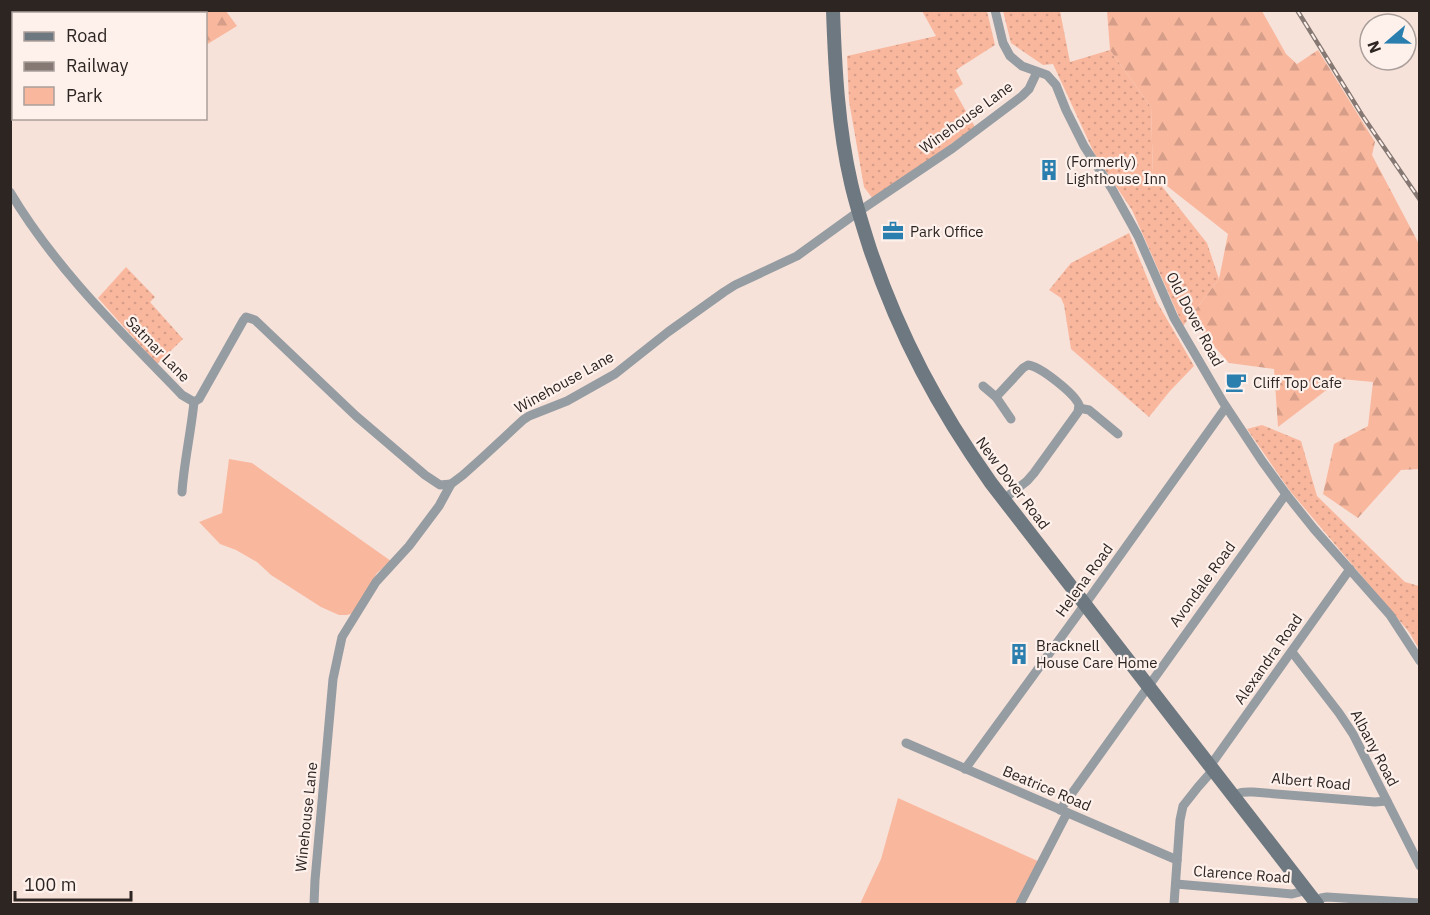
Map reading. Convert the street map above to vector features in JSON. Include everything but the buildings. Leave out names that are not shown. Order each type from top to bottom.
[{"type":"main road","name":"New Dover Road","points":[[833,10],[834,62],[850,183],[884,288],[914,357],[949,420],[976,462],[1084,605],[1317,904]]},
{"type":"street","name":"Old Dover Road","points":[[996,10],[1003,43],[1008,53],[1022,66],[1050,78],[1056,85],[1084,146],[1112,189],[1138,236],[1174,318],[1226,407],[1286,494],[1390,615],[1419,661]]},
{"type":"street","name":"Winehouse Lane","points":[[314,904],[333,679],[342,637],[376,582],[409,546],[439,506],[451,484],[523,420],[567,401],[615,374],[724,292],[797,256],[953,148],[1022,96],[1029,89],[1037,72]]},
{"type":"street","name":"Satmar Lane","points":[[10,192],[81,288],[182,395],[194,402],[199,399],[246,317],[255,320],[356,416],[408,460],[440,485],[451,484]]},
{"type":"street","points":[[996,397],[1023,368],[1031,365],[1037,367],[1073,396],[1079,408],[1077,414],[1030,477],[1004,499]]},
{"type":"street","points":[[983,386],[996,397],[1011,419]]},
{"type":"street","points":[[182,492],[194,402]]},
{"type":"street","name":"Helena Road","points":[[965,769],[1178,477],[1226,407]]},
{"type":"street","points":[[1079,408],[1089,410],[1118,434]]},
{"type":"street","name":"Avondale Road","points":[[1020,904],[1053,843],[1064,812],[1148,686],[1286,494]]},
{"type":"street","name":"Alexandra Road","points":[[1174,904],[1183,806],[1350,569]]},
{"type":"street","name":"Albany Road","points":[[1292,652],[1347,724],[1419,866]]},
{"type":"street","name":"Beatrice Road","points":[[906,743],[1177,860]]},
{"type":"street","name":"Albert Road","points":[[1234,797],[1241,792],[1253,792],[1375,802],[1387,801]]},
{"type":"street","name":"Clarence Road","points":[[1176,884],[1292,894],[1300,892],[1304,887]]},
{"type":"street","points":[[1317,904],[1321,898],[1327,897],[1419,903]]},
{"type":"green space","points":[[164,11],[226,11],[237,26],[207,44],[207,12]]},
{"type":"green space","points":[[922,11],[987,11],[995,45],[956,70],[963,84],[954,90],[975,127],[873,199],[864,187],[849,101],[847,56],[936,36]]},
{"type":"green space","points":[[1003,11],[1060,11],[1070,62],[1110,50],[1151,107],[1153,175],[1207,243],[1219,279],[1183,326],[1132,210],[1095,155],[1053,64],[1043,65],[1011,43]]},
{"type":"green space","points":[[1107,11],[1262,11],[1286,54],[1297,64],[1318,50],[1375,142],[1372,155],[1419,244],[1420,469],[1401,470],[1358,518],[1323,494],[1334,444],[1368,426],[1373,382],[1341,379],[1278,427],[1274,369],[1229,363],[1189,318],[1219,279],[1228,234],[1153,175],[1151,107],[1110,50]]},
{"type":"green space","points":[[1129,233],[1157,302],[1194,366],[1149,417],[1071,349],[1064,305],[1061,298],[1049,290],[1071,263]]},
{"type":"green space","points":[[126,267],[155,297],[150,302],[183,339],[157,364],[98,298]]},
{"type":"green space","points":[[1262,425],[1301,441],[1317,496],[1405,582],[1419,586],[1419,649],[1409,632],[1290,491],[1247,429]]},
{"type":"green space","points":[[229,459],[252,463],[391,561],[377,573],[354,613],[339,615],[321,607],[271,575],[257,562],[220,544],[199,522],[222,513]]},
{"type":"green space","points":[[898,798],[1040,862],[1019,904],[860,904],[881,859]]},
{"type":"railway","points":[[1297,10],[1362,115],[1420,200]]},
{"type":"place","name":"(Formerly) Lighthouse Inn","points":[[1049,170]]},
{"type":"place","name":"Park Office","points":[[893,231]]},
{"type":"place","name":"Cliff Top Cafe","points":[[1236,382]]},
{"type":"place","name":"Bracknell House Care Home","points":[[1019,654]]}]
